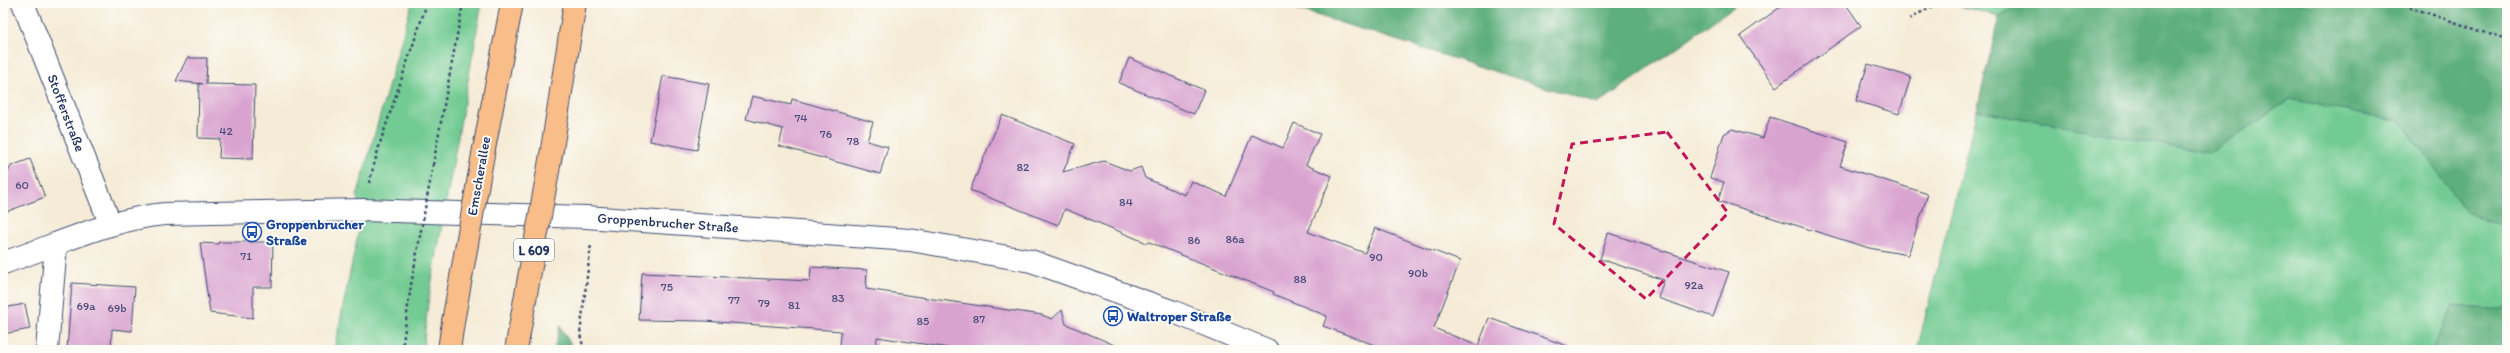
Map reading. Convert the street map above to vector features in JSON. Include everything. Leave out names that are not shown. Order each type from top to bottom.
[{"type":"main road","name":"Emscherallee","points":[[448,350],[512,3]]},
{"type":"main road","name":"L 609","points":[[516,350],[552,149],[575,3]]},
{"type":"street","name":"Stofferstraße","points":[[23,3],[110,224]]},
{"type":"street","name":"Groppenbrucher Straße","points":[[3,263],[56,246],[110,224],[136,216],[165,214],[362,210],[595,217],[910,240],[1031,261],[1174,312],[1267,350]]},
{"type":"street","points":[[47,350],[56,246]]},
{"type":"path","points":[[362,210],[380,143],[427,3]]},
{"type":"path","points":[[402,350],[411,285],[463,3]]},
{"type":"path","points":[[1909,19],[1938,3]]},
{"type":"path","points":[[2398,3],[2507,40]]},
{"type":"path","points":[[584,350],[580,334],[595,217]]},
{"type":"highlighted area","points":[[1667,132],[1728,213],[1646,299],[1554,224],[1572,144]]},
{"type":"green space","points":[[412,3],[482,3],[428,303],[423,350],[334,350],[361,219],[357,196]]},
{"type":"green space","points":[[1278,3],[1739,3],[1598,104]]},
{"type":"green space","points":[[1947,3],[2021,3],[1999,16]]},
{"type":"green space","points":[[2021,3],[2507,3],[2507,229],[2466,212],[2401,121],[2290,99],[2210,153],[1977,110],[1999,16]]},
{"type":"green space","points":[[2290,99],[2401,121],[2466,212],[2507,229],[2507,306],[2501,310],[2453,306],[2432,350],[1917,350],[1977,110],[2210,153]]},
{"type":"green space","points":[[2453,306],[2501,310],[2507,306],[2507,350],[2432,350]]},
{"type":"green space","points":[[560,326],[574,350],[554,350]]},
{"type":"building","points":[[1786,3],[1845,3],[1861,26],[1776,87],[1740,36]]},
{"type":"building","points":[[187,58],[207,58],[206,84],[255,85],[253,159],[219,158],[220,139],[198,138],[199,84],[176,81]]},
{"type":"building","points":[[1129,58],[1204,90],[1194,114],[1119,83]]},
{"type":"building","points":[[1868,64],[1911,77],[1899,114],[1856,101]]},
{"type":"building","points":[[663,76],[709,84],[697,150],[650,141]]},
{"type":"building","points":[[752,96],[791,105],[792,99],[873,122],[867,141],[888,147],[880,174],[779,146],[783,129],[746,119]]},
{"type":"building","points":[[1002,115],[1075,144],[1063,172],[1104,161],[1130,171],[1141,167],[1145,178],[1185,195],[1191,181],[1226,196],[1252,135],[1283,148],[1294,123],[1320,134],[1306,165],[1332,176],[1308,232],[1365,253],[1375,228],[1460,261],[1434,328],[1478,346],[1489,318],[1570,347],[1569,350],[1388,350],[1323,326],[1327,316],[1273,294],[1274,292],[1149,242],[1147,243],[1065,209],[1058,225],[970,190]]},
{"type":"building","points":[[1770,117],[1848,142],[1840,166],[1928,194],[1908,255],[1869,248],[1718,201],[1724,182],[1710,178],[1724,134],[1732,129],[1763,138]]},
{"type":"building","points":[[30,159],[45,197],[3,213],[3,173],[8,172],[11,166]]},
{"type":"building","points":[[1608,233],[1729,272],[1713,317],[1658,298],[1664,280],[1600,259]]},
{"type":"building","points":[[219,242],[273,242],[272,287],[253,287],[253,318],[210,313],[200,243],[218,244]]},
{"type":"building","points":[[811,267],[867,270],[866,289],[1042,315],[1052,319],[1062,310],[1066,324],[1126,350],[962,350],[877,337],[876,350],[840,350],[841,331],[704,321],[639,320],[642,273],[810,281]]},
{"type":"building","points":[[72,283],[135,287],[132,331],[112,329],[111,350],[67,350]]},
{"type":"building","points":[[25,304],[30,329],[3,334],[3,308]]},
{"type":"place","name":"Groppenbrucher Straße","points":[[252,232]]},
{"type":"place","name":"Waltroper Straße","points":[[1113,316]]}]
